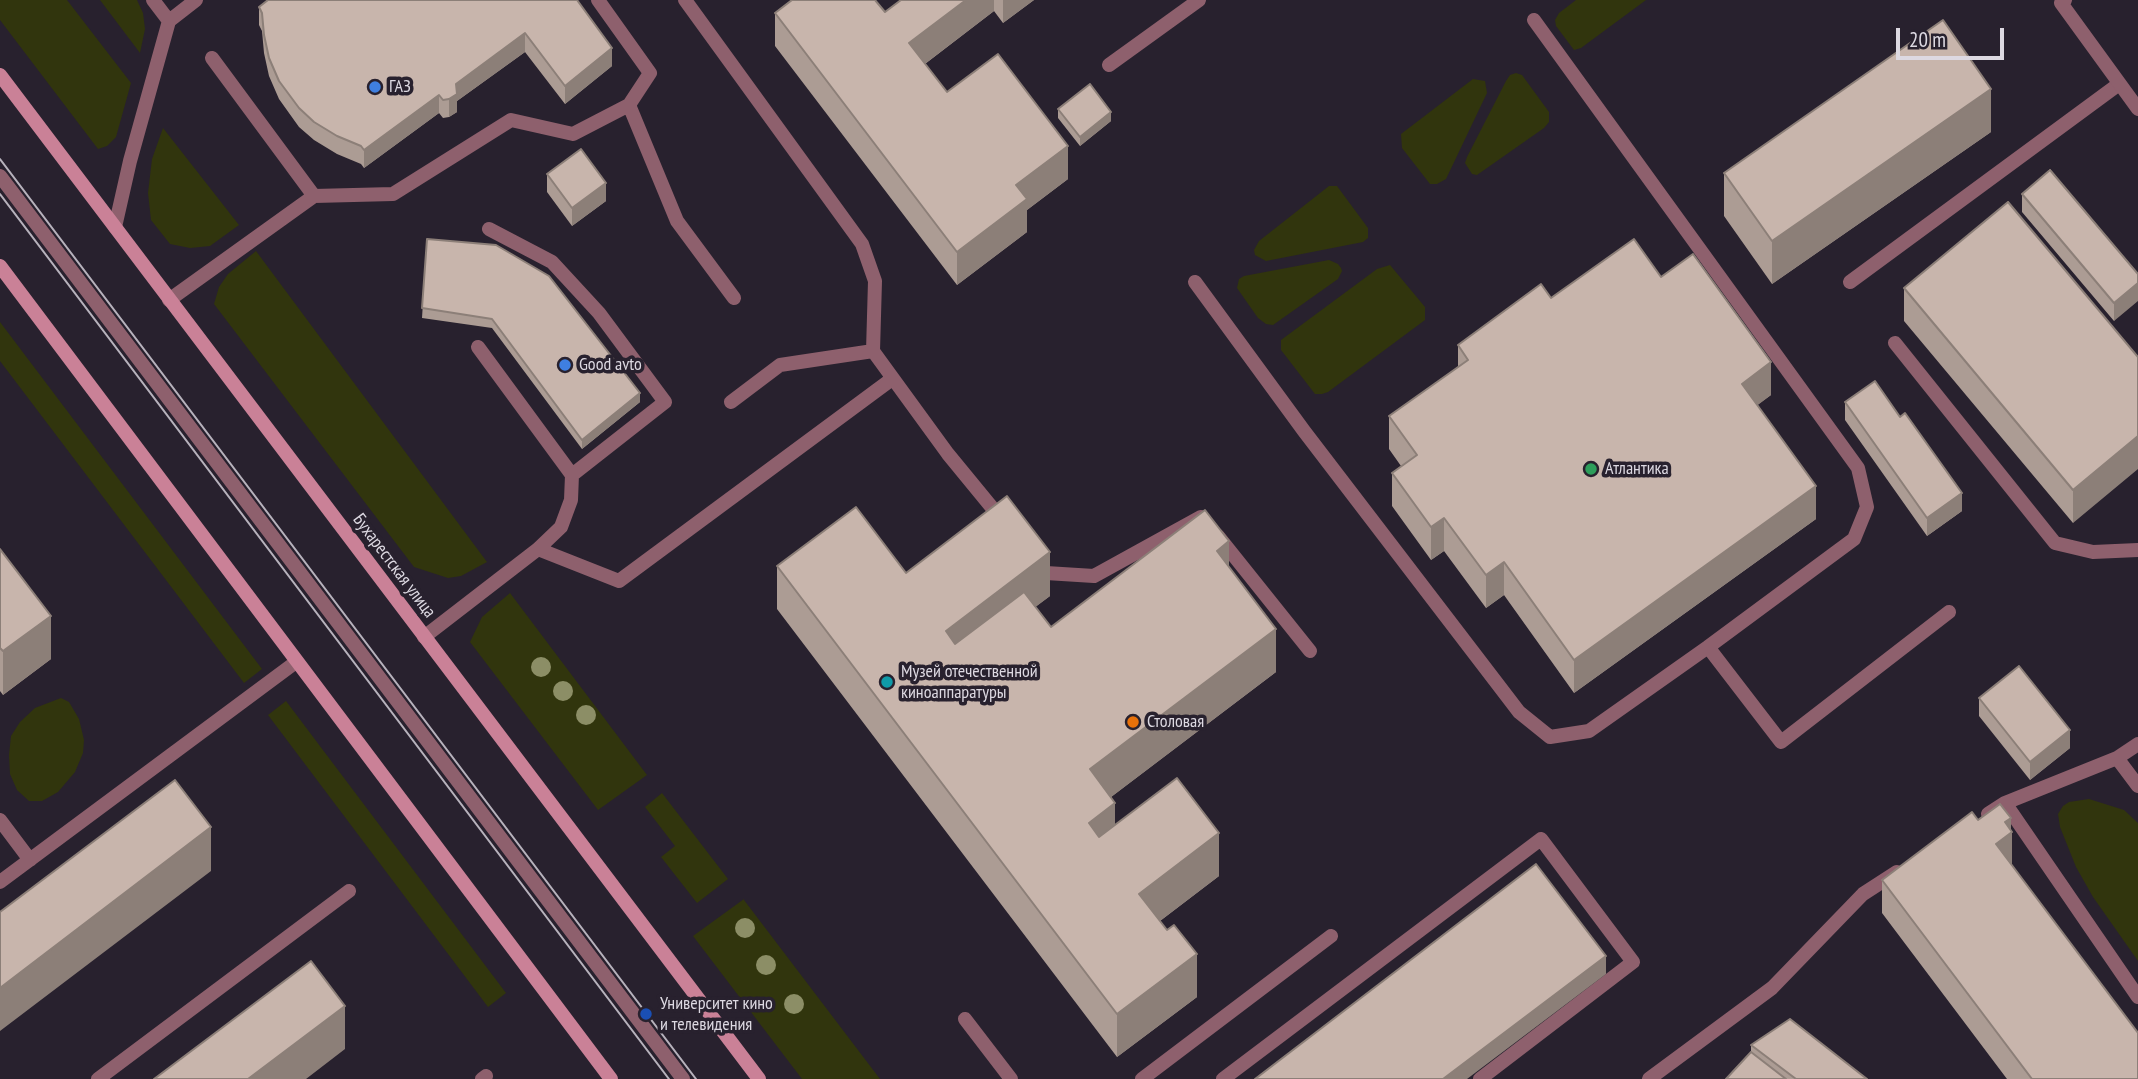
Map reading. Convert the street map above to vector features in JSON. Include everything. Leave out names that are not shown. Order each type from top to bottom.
[{"type":"main road","name":"Бухарестская улица","points":[[0,75],[759,1079]]},
{"type":"main road","points":[[0,266],[611,1079]]},
{"type":"street","points":[[153,0],[169,21]]},
{"type":"street","points":[[115,227],[130,161],[169,21],[196,0]]},
{"type":"street","points":[[169,300],[314,196],[393,194],[511,120],[573,134],[629,105],[650,73],[598,0]]},
{"type":"street","points":[[685,0],[862,244],[875,281],[873,351],[948,454],[1010,530]]},
{"type":"street","points":[[1109,65],[1199,0]]},
{"type":"street","points":[[2062,1],[2138,109]]},
{"type":"street","points":[[1195,282],[1304,431],[1519,712],[1550,737],[1589,731],[1708,648],[1854,539],[1867,507],[1858,468],[1606,109],[1534,20]]},
{"type":"street","points":[[212,58],[314,196]]},
{"type":"street","points":[[1850,282],[2119,84]]},
{"type":"street","points":[[629,105],[677,221],[734,298]]},
{"type":"street","points":[[0,176],[682,1079]]},
{"type":"street","points":[[489,229],[552,262],[600,313],[666,402],[572,475]]},
{"type":"street","points":[[1895,342],[2055,543],[2093,552],[2138,550]]},
{"type":"street","points":[[424,637],[538,549],[561,527],[571,500],[572,475],[478,347]]},
{"type":"street","points":[[731,402],[780,365],[873,351]]},
{"type":"street","points":[[538,549],[619,581],[892,379]]},
{"type":"street","points":[[1028,551],[1046,573],[1094,576],[1202,516],[1310,651]]},
{"type":"street","points":[[1708,648],[1781,742],[1949,612]]},
{"type":"street","points":[[0,882],[296,662]]},
{"type":"street","points":[[1972,824],[2005,803],[2117,758],[2138,744]]},
{"type":"street","points":[[2117,758],[2138,786]]},
{"type":"street","points":[[2005,803],[2138,997]]},
{"type":"street","points":[[0,820],[30,859]]},
{"type":"street","points":[[1223,1079],[1541,839],[1633,962],[1480,1079]]},
{"type":"street","points":[[1649,1079],[1772,988],[1863,894],[1907,866]]},
{"type":"street","points":[[98,1079],[349,891]]},
{"type":"street","points":[[1142,1079],[1331,936]]},
{"type":"street","points":[[965,1019],[1012,1079]]},
{"type":"green space","points":[[0,0],[67,0],[131,83],[116,137],[107,146],[98,149],[0,20]]},
{"type":"green space","points":[[100,0],[137,0],[143,13],[145,29],[140,53]]},
{"type":"green space","points":[[1576,0],[1646,0],[1581,48],[1574,50],[1556,26],[1555,20],[1559,13]]},
{"type":"green space","points":[[1510,75],[1522,75],[1549,112],[1549,122],[1477,175],[1472,174],[1465,163],[1467,157],[1506,81]]},
{"type":"green space","points":[[1473,79],[1485,81],[1487,93],[1446,179],[1430,184],[1402,148],[1401,134]]},
{"type":"green space","points":[[163,128],[239,225],[210,246],[190,248],[170,244],[151,220],[148,193],[152,159]]},
{"type":"green space","points":[[1329,186],[1337,186],[1368,228],[1368,238],[1363,242],[1266,261],[1255,255],[1254,250],[1259,241]]},
{"type":"green space","points":[[256,251],[487,562],[461,576],[448,578],[414,567],[214,304],[219,287],[228,274]]},
{"type":"green space","points":[[1329,260],[1341,268],[1338,279],[1273,325],[1258,318],[1237,288],[1239,279],[1244,276]]},
{"type":"green space","points":[[1390,265],[1425,307],[1425,320],[1328,392],[1315,394],[1281,350],[1281,340],[1377,269]]},
{"type":"green space","points":[[0,322],[262,669],[244,683],[0,361]]},
{"type":"green space","points":[[510,593],[647,775],[598,810],[470,642],[482,617]]},
{"type":"green space","points":[[61,698],[69,702],[79,719],[84,740],[83,753],[75,772],[58,792],[42,801],[29,801],[17,790],[10,774],[11,736],[20,722],[35,708]]},
{"type":"green space","points":[[286,701],[506,993],[488,1007],[268,715]]},
{"type":"green space","points":[[662,793],[728,879],[697,903],[661,857],[675,846],[645,807]]},
{"type":"green space","points":[[2089,799],[2124,810],[2138,823],[2138,961],[2093,897],[2076,867],[2060,827],[2058,814],[2063,806],[2069,802]]},
{"type":"green space","points":[[744,899],[880,1079],[802,1079],[693,936]]},
{"type":"building","name":"ГАЗ","points":[[268,0],[577,0],[612,48],[565,86],[525,33],[456,84],[457,94],[443,100],[439,95],[364,150],[314,122],[299,108],[279,81],[269,58],[259,7]]},
{"type":"building","points":[[792,0],[875,0],[885,12],[901,0],[966,0],[909,43],[947,92],[998,54],[1068,146],[1016,185],[1027,199],[957,252],[775,13]]},
{"type":"building","points":[[1943,20],[1991,89],[1772,241],[1724,173]]},
{"type":"building","points":[[1090,84],[1111,112],[1080,137],[1058,109]]},
{"type":"building","points":[[581,149],[606,183],[572,208],[547,174]]},
{"type":"building","points":[[2050,170],[2138,274],[2138,283],[2114,303],[2022,194]]},
{"type":"building","points":[[2008,202],[2138,357],[2138,436],[2073,490],[1904,288]]},
{"type":"building","name":"Good avto","points":[[427,239],[496,245],[549,276],[640,393],[582,440],[492,319],[422,308]]},
{"type":"building","name":"Атлантика","points":[[1634,239],[1661,277],[1693,254],[1771,362],[1742,384],[1816,486],[1574,660],[1504,562],[1486,575],[1444,518],[1431,527],[1392,473],[1417,455],[1389,416],[1468,360],[1458,345],[1541,284],[1551,298]]},
{"type":"building","points":[[1875,381],[1900,417],[1905,413],[1962,493],[1927,518],[1845,402]]},
{"type":"building","points":[[1007,496],[1050,552],[946,631],[955,644],[1024,592],[1051,627],[1205,510],[1229,541],[1217,551],[1276,629],[1090,769],[1115,803],[1089,823],[1099,837],[1177,778],[1219,833],[1139,894],[1167,930],[1174,925],[1197,954],[1117,1014],[777,566],[856,507],[906,573]]},
{"type":"building","points":[[0,549],[51,616],[3,651],[0,648]]},
{"type":"building","points":[[2019,666],[2070,730],[2030,762],[1979,698]]},
{"type":"building","points":[[175,780],[211,827],[0,988],[0,912]]},
{"type":"building","points":[[2000,804],[2011,818],[2005,822],[2012,832],[1996,844],[2138,1033],[2138,1079],[2032,1079],[1882,880],[1972,812],[1978,820]]},
{"type":"building","points":[[1536,864],[1606,956],[1443,1079],[1255,1079]]},
{"type":"building","points":[[311,961],[345,1006],[248,1079],[154,1079]]},
{"type":"building","points":[[1790,1019],[1867,1079],[1796,1079],[1751,1045]]},
{"type":"building","points":[[1751,1052],[1786,1079],[1726,1079]]},
{"type":"tram line","points":[[0,159],[696,1079]]},
{"type":"tram line","points":[[0,194],[669,1079]]},
{"type":"place","name":"ГАЗ","points":[[375,87]]},
{"type":"place","name":"Good avto","points":[[565,365]]},
{"type":"place","name":"Атлантика","points":[[1591,469]]},
{"type":"place","name":"Музей отечественной киноаппаратуры","points":[[887,682]]},
{"type":"place","name":"Столовая","points":[[1133,722]]},
{"type":"place","name":"Университет кино и телевидения","points":[[646,1014]]}]
